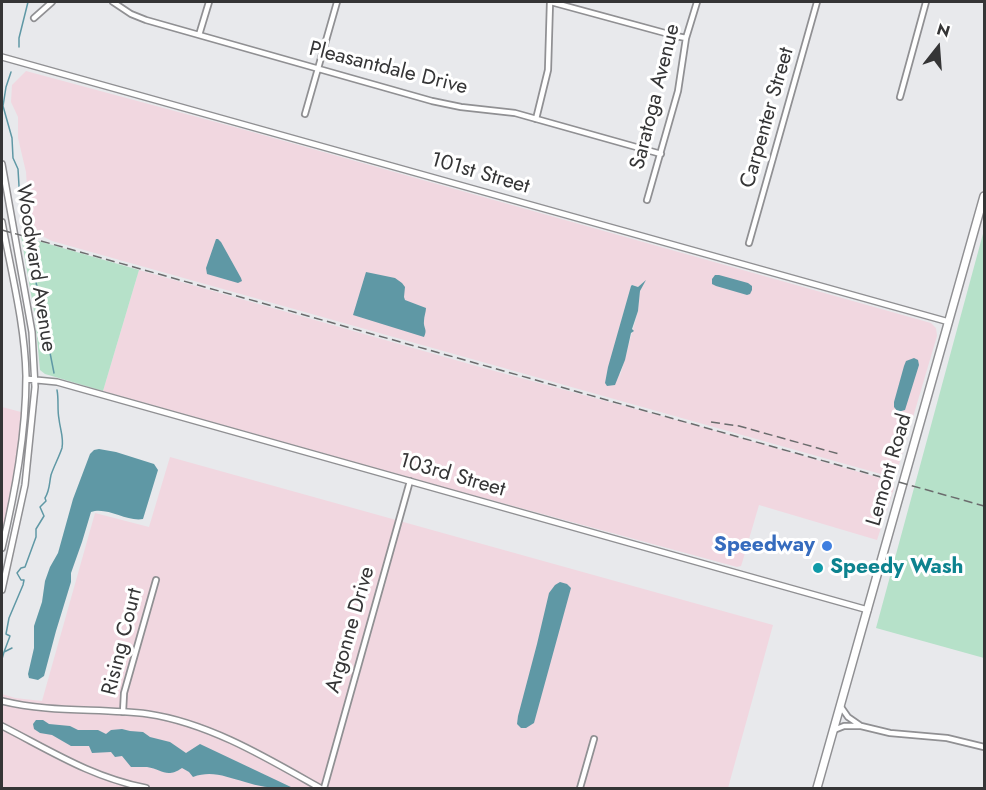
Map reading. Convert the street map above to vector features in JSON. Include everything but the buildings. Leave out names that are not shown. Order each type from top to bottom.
[{"type":"main road","name":"Lemont Road","points":[[818,789],[984,196]]},
{"type":"street","points":[[34,18],[52,2]]},
{"type":"street","name":"Pleasantdale Drive","points":[[113,2],[139,18],[432,101],[501,111],[536,119],[661,154]]},
{"type":"street","points":[[199,35],[209,2]]},
{"type":"street","points":[[305,114],[337,2]]},
{"type":"street","points":[[536,119],[548,70],[551,2],[686,38]]},
{"type":"street","name":"Saratoga Avenue","points":[[647,200],[678,91],[686,38],[697,2]]},
{"type":"street","name":"Carpenter Street","points":[[749,243],[818,2]]},
{"type":"street","points":[[900,97],[926,2]]},
{"type":"street","name":"101st Street","points":[[2,57],[949,322]]},
{"type":"street","name":"Woodward Avenue","points":[[2,164],[32,332],[34,379],[26,485],[2,590]]},
{"type":"street","name":"Woodward Avenue","points":[[2,222],[22,332],[26,379],[22,441],[13,500],[2,548]]},
{"type":"street","name":"103rd Street","points":[[26,379],[57,382],[868,610]]},
{"type":"street","name":"Argonne Drive","points":[[322,789],[410,481]]},
{"type":"street","name":"Rising Court","points":[[123,711],[124,693],[156,580]]},
{"type":"street","points":[[2,701],[51,710],[123,711],[159,716],[208,730],[322,789]]},
{"type":"street","points":[[841,707],[848,717],[861,726]]},
{"type":"street","points":[[2,726],[78,766],[106,778],[146,789]]},
{"type":"street","points":[[834,730],[844,726],[861,726],[890,733],[947,738],[984,747]]},
{"type":"street","points":[[580,789],[594,739]]},
{"type":"shaded area","points":[[26,71],[238,128],[931,323],[936,328],[937,336],[895,478],[52,241],[35,231],[31,225],[26,172],[18,138],[18,117],[11,102],[12,85]],"holes":[[[644,282],[640,291],[638,311],[620,376],[621,322],[631,286],[638,287]]]},
{"type":"shaded area","points":[[139,270],[894,482],[894,488],[877,540],[759,505],[741,566],[737,567],[103,391]]},
{"type":"shaded area","points":[[2,407],[21,412],[18,453],[2,533]]},
{"type":"shaded area","points":[[170,457],[773,625],[728,788],[2,788],[2,694],[42,701],[95,513],[149,527]]},
{"type":"green space","points":[[984,230],[984,658],[876,628]]},
{"type":"green space","points":[[21,236],[139,270],[103,391],[45,374],[40,370],[35,317]]},
{"type":"water","points":[[216,239],[221,242],[242,281],[238,283],[207,274],[206,268]]},
{"type":"water","points":[[366,272],[395,278],[405,287],[405,300],[426,308],[424,337],[353,315]]},
{"type":"water","points":[[715,275],[748,283],[752,286],[752,290],[747,295],[716,286],[712,284]]},
{"type":"water","points":[[646,280],[640,291],[638,311],[632,329],[634,331],[631,333],[625,360],[615,385],[607,386],[605,383],[608,367],[631,286],[638,287]]},
{"type":"water","points":[[914,358],[918,360],[919,365],[905,410],[898,412],[894,407],[894,402],[904,366],[906,361]]},
{"type":"water","points":[[99,449],[154,464],[158,470],[143,519],[103,511],[91,512],[71,573],[71,582],[44,676],[38,680],[29,678],[34,648],[34,626],[42,602],[45,581],[58,553],[73,499],[90,454]]},
{"type":"water","points":[[560,582],[571,588],[534,723],[521,728],[517,724],[518,716],[549,593]]},
{"type":"water","points":[[36,720],[70,726],[78,730],[98,730],[106,734],[111,730],[122,729],[143,732],[150,737],[170,742],[186,753],[200,744],[293,788],[251,784],[213,774],[193,777],[182,768],[168,773],[147,767],[131,767],[122,756],[115,757],[111,752],[92,753],[89,746],[71,746],[52,735],[40,733],[34,729],[33,724]]},
{"type":"waterway","points":[[19,47],[28,2]]},
{"type":"waterway","points":[[11,72],[3,106],[12,138],[13,158],[18,169],[19,186],[29,233]]},
{"type":"waterway","points":[[31,247],[54,373]]},
{"type":"waterway","points":[[4,652],[10,636],[6,634],[9,618],[24,580],[21,580],[17,573],[25,567],[36,537],[36,529],[44,516],[40,507],[46,501],[51,475],[62,448],[57,390]]},
{"type":"waterway","points":[[2,659],[4,652],[12,648]]},
{"type":"railway","points":[[2,230],[984,506]]},
{"type":"railway","points":[[711,422],[739,426],[839,454]]},
{"type":"place","name":"Speedway","points":[[827,546]]},
{"type":"place","name":"Speedy Wash","points":[[818,568]]}]
